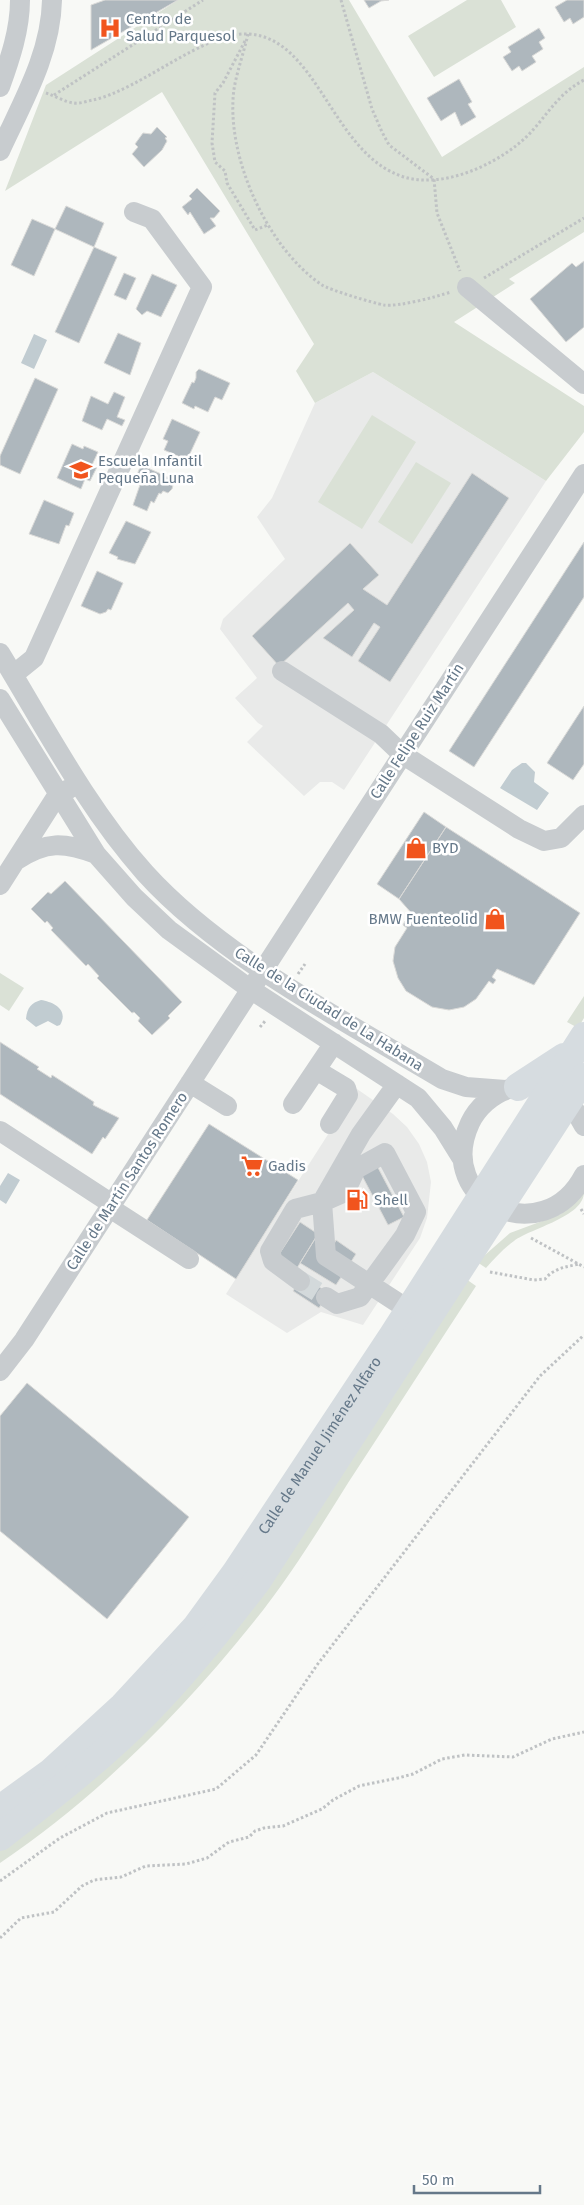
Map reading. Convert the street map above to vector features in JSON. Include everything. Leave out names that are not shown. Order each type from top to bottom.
[{"type":"highway","points":[[512,1089],[580,1042]]},
{"type":"highway","name":"Calle de Manuel Jiménez Alfaro","points":[[0,1837],[71,1781],[147,1712],[214,1638],[258,1580],[489,1203],[557,1097],[580,1042]]},
{"type":"highway","name":"Calle de Manuel Jiménez Alfaro","points":[[557,1097],[584,1076]]},
{"type":"highway","name":"Calle de Manuel Jiménez Alfaro","points":[[0,1809],[51,1772],[123,1706],[196,1627],[236,1572],[409,1310],[489,1203]]},
{"type":"street","points":[[0,87],[12,50],[20,16],[20,0]]},
{"type":"street","points":[[0,151],[39,67],[52,15],[52,0]]},
{"type":"street","points":[[13,675],[34,658],[202,287],[152,219],[134,212]]},
{"type":"street","points":[[467,287],[584,384]]},
{"type":"street","name":"Calle Felipe Ruiz Martín","points":[[250,988],[263,971],[584,474]]},
{"type":"street","name":"Calle de la Ciudad de La Habana","points":[[0,653],[80,784],[119,841],[146,874],[186,913],[263,971],[442,1080],[466,1087],[512,1089],[557,1097]]},
{"type":"street","points":[[282,671],[381,734],[402,754],[519,828],[544,841],[561,838],[584,815]]},
{"type":"street","name":"Calle de la Ciudad de La Habana","points":[[0,699],[96,854],[134,897],[168,930],[250,988],[397,1084],[427,1107],[462,1157]]},
{"type":"street","points":[[37,760],[45,813]]},
{"type":"street","points":[[0,885],[58,794],[80,784]]},
{"type":"street","points":[[15,862],[31,851],[51,844],[79,848],[96,854]]},
{"type":"street","name":"Calle de Martín Santos Romero","points":[[0,1371],[24,1340],[250,988]]},
{"type":"street","points":[[293,1104],[334,1043]]},
{"type":"street","points":[[316,1070],[346,1088],[348,1095],[330,1124]]},
{"type":"street","points":[[190,1083],[227,1106]]},
{"type":"street","points":[[397,1084],[361,1134],[322,1202],[326,1256],[409,1310]]},
{"type":"street","points":[[512,1089],[485,1103],[473,1116],[466,1132],[462,1157],[465,1172],[489,1203],[512,1214],[538,1213],[550,1209],[571,1195],[584,1175]]},
{"type":"street","points":[[557,1097],[576,1112],[584,1126]]},
{"type":"street","points":[[0,1130],[189,1259]]},
{"type":"street","points":[[300,1281],[273,1261],[270,1251],[295,1209],[322,1202],[345,1192],[356,1169],[385,1153],[416,1212],[405,1235],[360,1297],[337,1304],[326,1297]]},
{"type":"path","points":[[203,0],[54,95],[76,104],[113,95],[207,44],[229,35],[248,34],[274,39],[300,61],[351,137],[374,161],[404,177],[434,179],[474,170],[517,145],[569,88],[584,80]]},
{"type":"path","points":[[341,0],[372,109],[382,132],[389,145],[434,179],[437,213],[467,287]]},
{"type":"path","points":[[248,34],[223,83],[215,93],[211,124],[212,143],[215,162],[225,171],[231,191],[255,230],[268,225]]},
{"type":"path","points":[[248,34],[234,90],[235,137],[250,190],[257,207],[268,225],[292,258],[324,286],[385,305],[433,298],[467,287],[584,218]]},
{"type":"path","points":[[581,1209],[584,1214]]},
{"type":"path","points":[[531,1238],[584,1267]]},
{"type":"path","points":[[490,1272],[534,1280],[545,1279],[550,1272],[578,1264]]},
{"type":"path","points":[[0,1881],[60,1838],[107,1812],[216,1789],[256,1755],[317,1665],[540,1376],[584,1335]]},
{"type":"path","points":[[0,1938],[21,1918],[54,1912],[82,1886],[94,1880],[121,1877],[146,1866],[186,1864],[207,1858],[229,1842],[250,1837],[255,1831],[264,1828],[283,1826],[322,1809],[333,1800],[359,1786],[413,1774],[442,1759],[458,1756],[490,1755],[513,1758],[552,1739],[584,1732]]},
{"type":"shaded area","points":[[178,0],[349,0],[442,157],[584,67],[584,232],[509,279],[515,283],[454,322],[584,406],[584,432],[546,481],[373,372],[315,403],[296,371],[314,344],[162,92],[5,191],[46,85]]},
{"type":"shaded area","points":[[467,0],[501,0],[516,27],[434,77],[408,36]]},
{"type":"shaded area","points":[[34,334],[47,340],[34,369],[21,363]]},
{"type":"shaded area","points":[[373,372],[546,481],[344,790],[332,782],[320,782],[304,796],[247,742],[263,726],[235,698],[257,678],[220,629],[223,619],[285,559],[257,517],[272,498],[315,403]]},
{"type":"shaded area","points":[[372,415],[416,442],[362,529],[318,502]]},
{"type":"shaded area","points":[[416,462],[451,483],[412,544],[378,522]]},
{"type":"shaded area","points":[[522,763],[526,763],[535,772],[534,782],[549,793],[537,810],[500,788],[512,770]]},
{"type":"shaded area","points":[[0,973],[24,988],[9,1011],[0,1005]]},
{"type":"shaded area","points":[[584,996],[584,1018],[578,1028],[567,1022]]},
{"type":"shaded area","points":[[41,1000],[59,1008],[63,1015],[60,1025],[57,1026],[48,1021],[36,1027],[26,1019],[30,1006]]},
{"type":"shaded area","name":"Shell","points":[[357,1089],[393,1114],[407,1127],[419,1144],[427,1162],[431,1182],[427,1218],[420,1238],[363,1325],[321,1312],[287,1333],[226,1294]]},
{"type":"shaded area","points":[[8,1173],[20,1180],[6,1204],[0,1200],[0,1186]]},
{"type":"shaded area","points":[[584,1192],[582,1201],[566,1215],[514,1241],[486,1268],[477,1262],[510,1233],[561,1214]]},
{"type":"shaded area","points":[[466,1279],[476,1286],[302,1555],[252,1624],[196,1690],[135,1753],[70,1811],[0,1863],[0,1848]]},
{"type":"building","name":"Centro de Salud Parquesol","points":[[105,0],[178,0],[91,50],[91,5]]},
{"type":"building","points":[[364,0],[389,0],[381,1],[369,8]]},
{"type":"building","points":[[567,0],[584,0],[584,17],[573,24],[570,18],[564,22],[555,7]]},
{"type":"building","points":[[539,28],[545,38],[539,42],[543,49],[532,56],[536,62],[522,71],[519,66],[512,71],[503,57],[511,52],[508,47]]},
{"type":"building","points":[[459,79],[472,102],[468,104],[476,117],[461,126],[455,112],[441,121],[427,98]]},
{"type":"building","points":[[157,127],[167,137],[165,138],[167,141],[162,150],[144,167],[132,154],[138,147],[135,144],[143,133],[151,134]]},
{"type":"building","points":[[197,188],[220,211],[214,218],[210,218],[216,226],[204,234],[190,212],[188,215],[182,207],[192,199],[189,196]]},
{"type":"building","points":[[66,206],[104,223],[94,247],[55,229]]},
{"type":"building","points":[[32,219],[55,229],[34,276],[11,265]]},
{"type":"building","points":[[94,247],[117,257],[79,343],[55,332]]},
{"type":"building","points":[[584,261],[584,327],[566,342],[530,299],[572,263],[576,267]]},
{"type":"building","points":[[124,273],[136,278],[126,300],[114,295]]},
{"type":"building","points":[[152,274],[177,285],[161,317],[147,311],[142,315],[136,309]]},
{"type":"building","points":[[118,333],[141,343],[130,375],[104,363]]},
{"type":"building","points":[[199,369],[230,383],[222,400],[215,397],[208,412],[195,406],[194,409],[182,403],[192,382],[194,383],[196,372]]},
{"type":"building","points":[[35,378],[58,389],[20,474],[0,465],[0,456]]},
{"type":"building","points":[[114,392],[125,397],[117,417],[125,420],[122,426],[107,419],[102,430],[82,421],[91,396],[108,404]]},
{"type":"building","points":[[172,419],[200,432],[187,460],[164,450],[168,441],[163,439]]},
{"type":"building","points":[[72,444],[83,449],[84,446],[98,452],[92,465],[97,467],[90,481],[85,479],[81,489],[57,478]]},
{"type":"building","points":[[141,465],[170,478],[171,475],[175,477],[172,489],[168,493],[163,491],[161,494],[159,493],[154,503],[151,501],[147,511],[133,505],[142,479],[136,477]]},
{"type":"building","points":[[472,473],[509,498],[390,682],[358,661],[380,627],[374,623],[352,657],[323,638],[354,610],[348,603],[279,666],[252,636],[350,543],[379,575],[363,589],[387,605]]},
{"type":"building","points":[[44,500],[74,513],[69,526],[66,525],[59,544],[29,534]]},
{"type":"building","points":[[126,521],[151,532],[135,564],[117,559],[118,557],[109,553]]},
{"type":"building","points":[[584,542],[584,597],[474,767],[449,751]]},
{"type":"building","points":[[97,571],[123,583],[111,610],[108,609],[100,614],[81,606]]},
{"type":"building","points":[[584,706],[584,764],[573,780],[547,763]]},
{"type":"building","name":"BYD","points":[[424,812],[446,827],[399,899],[377,884]]},
{"type":"building","name":"BMW Fuenteolid","points":[[446,827],[580,913],[534,985],[497,969],[492,977],[496,980],[493,984],[489,981],[476,999],[464,1007],[449,1010],[432,1007],[406,991],[398,978],[393,961],[395,947],[407,928],[403,925],[405,921],[410,924],[414,916],[399,899]]},
{"type":"building","points":[[65,881],[182,1002],[168,1016],[170,1018],[152,1035],[138,1021],[140,1018],[134,1012],[132,1013],[97,978],[99,976],[88,964],[86,966],[51,930],[53,928],[47,921],[45,923],[31,909],[48,892],[51,894]]},
{"type":"building","points":[[0,1042],[39,1067],[37,1069],[51,1078],[52,1075],[94,1102],[93,1105],[119,1118],[92,1154],[0,1094]]},
{"type":"building","points":[[209,1124],[298,1180],[236,1279],[147,1220]]},
{"type":"building","points":[[375,1162],[404,1217],[388,1225],[359,1170]]},
{"type":"building","points":[[300,1222],[318,1234],[297,1268],[278,1256]]},
{"type":"building","points":[[318,1234],[334,1244],[336,1240],[356,1254],[336,1285],[300,1263]]},
{"type":"building","points":[[303,1276],[328,1293],[319,1308],[293,1291]]},
{"type":"building","points":[[27,1383],[189,1517],[107,1619],[0,1531],[0,1416]]},
{"type":"tunnel","points":[[300,1281],[326,1297]]},
{"type":"place","name":"Centro de Salud Parquesol","points":[[110,28]]},
{"type":"place","name":"Escuela Infantil Pequeña Luna","points":[[81,470]]},
{"type":"place","name":"BYD","points":[[416,848]]},
{"type":"place","name":"BMW Fuenteolid","points":[[495,919]]},
{"type":"place","name":"Gadis","points":[[252,1166]]},
{"type":"place","name":"Shell","points":[[357,1200]]}]
